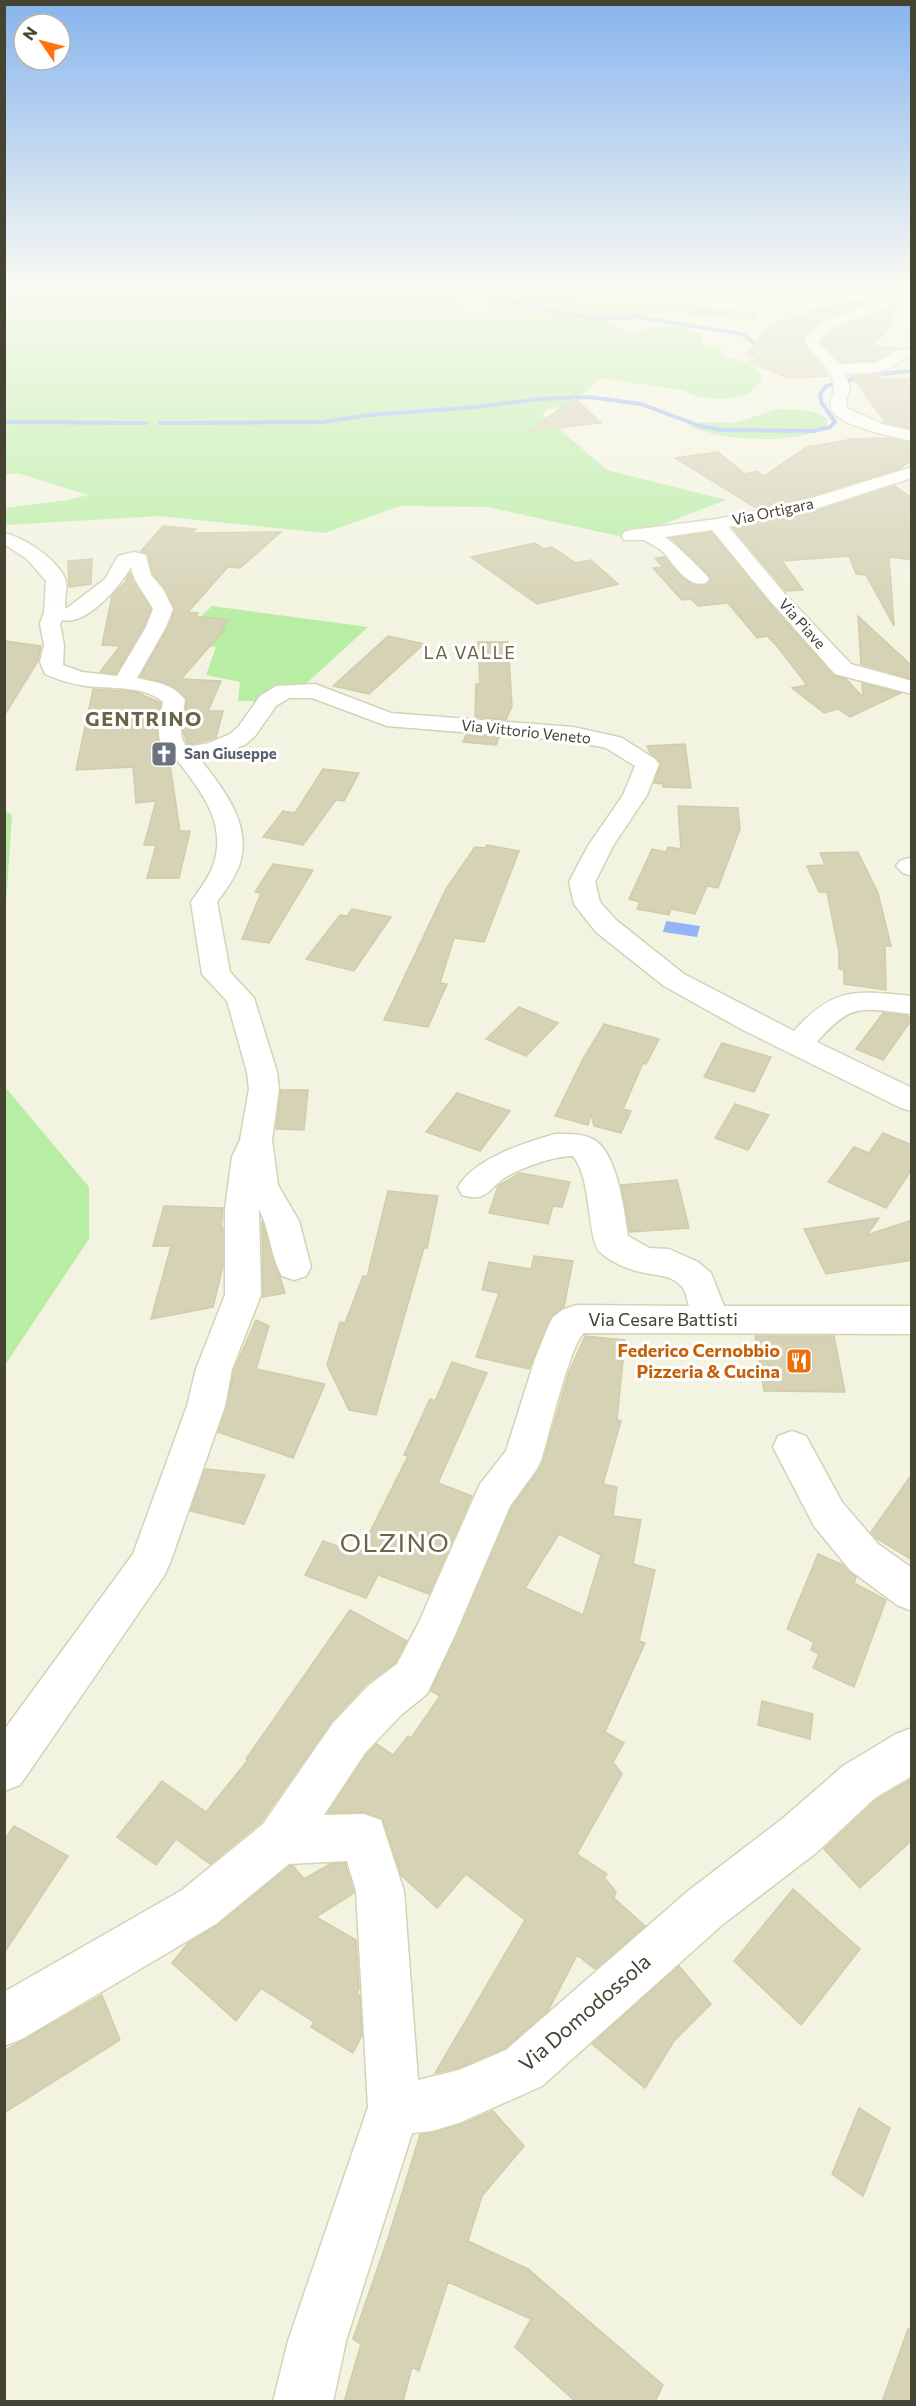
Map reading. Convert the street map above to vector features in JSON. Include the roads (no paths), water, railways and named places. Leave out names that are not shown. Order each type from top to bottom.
[{"type":"street","points":[[837,398],[839,409],[844,414],[877,428],[912,436]]},
{"type":"street","points":[[867,407],[876,416],[903,418]]},
{"type":"street","name":"Via Ortigara","points":[[699,579],[674,552],[639,535],[717,524],[817,504],[912,472]]},
{"type":"street","name":"Via Piave","points":[[717,524],[778,598],[843,669],[912,688]]},
{"type":"street","points":[[4,538],[19,542],[52,574],[56,581],[54,612],[50,624],[54,645],[51,662],[53,669],[63,675],[81,680],[124,683],[162,690],[170,693],[174,700],[169,733],[171,742],[179,753],[185,755],[228,816],[231,849],[226,867],[204,902],[216,974],[240,998],[262,1072],[264,1089],[256,1140],[248,1158],[242,1209],[243,1295],[214,1369],[206,1406],[150,1563],[4,1769]]},
{"type":"street","points":[[54,612],[62,615],[72,614],[113,582],[125,560],[139,559],[142,576],[153,589],[163,609],[156,627],[124,683]]},
{"type":"street","name":"Via Vittorio Veneto","points":[[185,755],[215,749],[238,739],[247,731],[268,701],[284,691],[315,691],[387,719],[573,734],[614,743],[646,764],[643,783],[604,840],[582,882],[587,904],[606,926],[674,980],[753,1023],[912,1101]]},
{"type":"street","points":[[798,1045],[825,1014],[843,1002],[857,1000],[912,1005]]},
{"type":"street","points":[[256,1140],[261,1185],[282,1221],[294,1267]]},
{"type":"street","points":[[474,1187],[495,1169],[555,1145],[576,1145],[584,1148],[594,1159],[606,1204],[612,1243],[643,1260],[669,1262],[686,1271],[699,1282],[711,1320]]},
{"type":"street","name":"Via Cesare Battisti","points":[[4,2020],[199,1907],[280,1841],[349,1738],[385,1700],[411,1679],[434,1635],[494,1496],[523,1458],[553,1359],[566,1327],[577,1319],[912,1320]]},
{"type":"street","points":[[792,1447],[828,1514],[864,1557],[912,1592]]},
{"type":"street","name":"Via Domodossola","points":[[394,2108],[436,2104],[480,2087],[493,2085],[524,2068],[705,1908],[799,1836],[859,1782],[912,1750]]},
{"type":"street","points":[[280,1841],[364,1837],[380,1892],[394,2108],[317,2341],[303,2402]]},
{"type":"water","points":[[666,921],[700,926],[697,937],[663,932]]},
{"type":"waterway","points":[[160,423],[323,422],[370,415],[557,398]]},
{"type":"waterway","points":[[599,398],[641,404],[700,426],[723,430],[814,431],[830,427],[835,422],[821,398]]},
{"type":"waterway","points":[[4,422],[146,423]]},
{"type":"place","name":"San Giuseppe","points":[[164,754]]},
{"type":"place","name":"Federico Cernobbio Pizzeria & Cucina","points":[[799,1361]]},
{"type":"district","name":"LA VALLE","points":[[470,653]]},
{"type":"district","name":"GENTRINO","points":[[144,719]]},
{"type":"district","name":"OLZINO","points":[[395,1543]]}]
